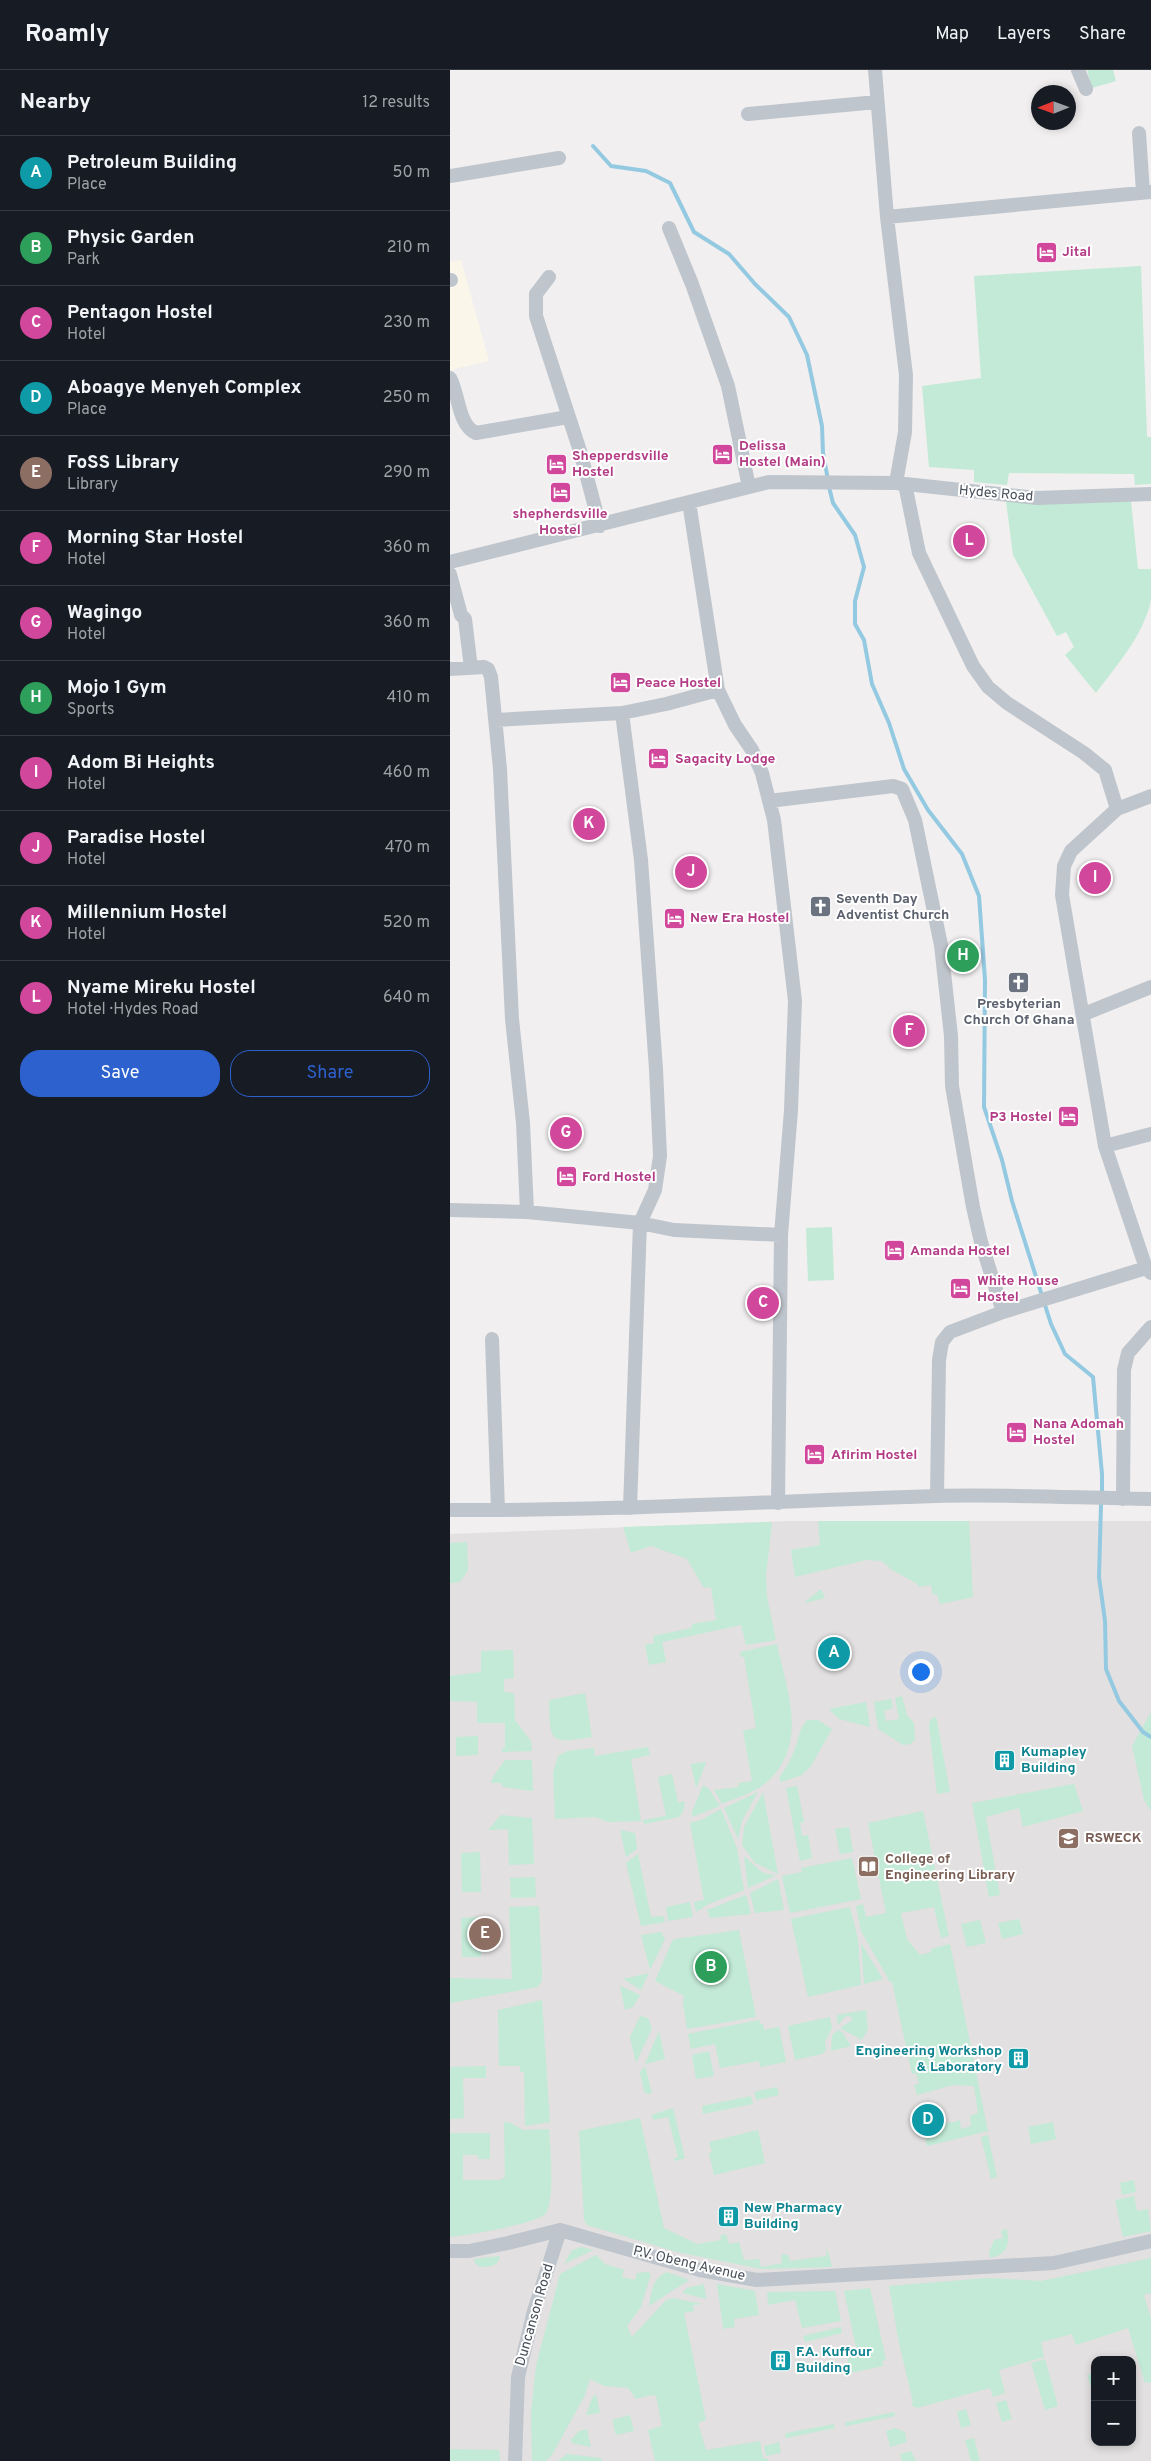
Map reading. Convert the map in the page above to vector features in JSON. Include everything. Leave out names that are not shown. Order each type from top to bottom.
[{"type":"street","points":[[875,70],[887,217],[906,375],[905,432],[900,483],[919,553],[957,636],[973,666],[988,687],[1007,703],[1084,753],[1105,770],[1117,809]]},
{"type":"street","points":[[1078,70],[1086,89]]},
{"type":"street","points":[[748,114],[877,102]]},
{"type":"street","points":[[887,217],[1147,192],[1139,133]]},
{"type":"street","points":[[450,176],[559,158]]},
{"type":"street","points":[[669,228],[692,284],[728,386],[748,487]]},
{"type":"street","points":[[549,276],[536,294],[534,306],[539,329],[568,417],[600,526]]},
{"type":"street","points":[[450,378],[464,421],[469,430],[476,434],[568,417]]},
{"type":"street","name":"Hydes Road","points":[[450,562],[600,526],[769,482],[841,481],[900,483],[1037,498],[1151,494]]},
{"type":"street","points":[[689,502],[718,690],[734,725],[752,750],[762,773],[776,830],[795,1001],[791,1110],[781,1235],[778,1503]]},
{"type":"street","points":[[450,574],[461,615],[465,619],[471,668]]},
{"type":"street","points":[[450,669],[488,669],[491,676],[496,720],[512,1020],[523,1123],[527,1212]]},
{"type":"street","points":[[496,720],[622,713],[718,690]]},
{"type":"street","points":[[622,713],[641,860],[656,1069],[660,1156],[655,1190],[640,1224],[630,1508]]},
{"type":"street","points":[[769,801],[893,786],[902,790],[906,796],[914,820],[941,945],[951,1036],[952,1086],[973,1207],[981,1242],[1003,1312]]},
{"type":"street","points":[[937,1496],[939,1360],[942,1342],[950,1332],[1003,1312],[1148,1271],[1105,1146],[1092,1077],[1084,1014],[1062,895],[1064,866],[1071,851],[1117,809],[1151,796]]},
{"type":"street","points":[[1084,1014],[1151,987]]},
{"type":"street","points":[[1105,1146],[1151,1134]]},
{"type":"street","points":[[450,1210],[527,1212],[640,1224],[674,1230],[781,1235]]},
{"type":"street","points":[[1123,1499],[1124,1370],[1128,1353],[1151,1327]]},
{"type":"street","points":[[492,1339],[498,1510]]},
{"type":"street","points":[[450,1510],[630,1508],[937,1496],[1052,1496],[1151,1499]]},
{"type":"street","points":[[450,2251],[501,2245],[560,2230]]},
{"type":"street","name":"P.V. Obeng Avenue","points":[[560,2230],[700,2270],[757,2280],[883,2275],[1054,2263],[1151,2241]]},
{"type":"street","name":"Duncanson Road","points":[[515,2461],[518,2377],[524,2345],[560,2230]]},
{"type":"shaded area","points":[[461,260],[489,361],[450,370],[450,262]]},
{"type":"shaded area","points":[[790,1521],[1151,1521],[1151,2461],[450,2461],[450,1534]]},
{"type":"green space","points":[[1087,70],[1113,70],[1116,81],[1092,88]]},
{"type":"green space","points":[[1141,266],[1147,437],[1151,437],[1151,484],[1135,485],[1134,474],[1009,473],[1007,485],[974,482],[974,470],[929,467],[922,386],[981,378],[974,276]]},
{"type":"green space","points":[[1006,501],[1131,501],[1138,569],[1151,569],[1151,600],[1136,638],[1096,693],[1065,655],[1074,647],[1066,632],[1057,636],[1013,555]]},
{"type":"green space","points":[[832,1227],[834,1280],[808,1281],[806,1228]]},
{"type":"green space","points":[[818,1521],[969,1521],[973,1597],[940,1604],[937,1594],[933,1595],[931,1585],[919,1587],[916,1583],[892,1570],[882,1561],[866,1560],[795,1577],[791,1550],[820,1545]]},
{"type":"green space","points":[[772,1522],[766,1576],[767,1597],[776,1640],[746,1645],[741,1625],[662,1642],[666,1662],[649,1665],[645,1645],[654,1643],[653,1636],[692,1628],[692,1624],[716,1620],[711,1587],[704,1588],[687,1559],[651,1546],[631,1553],[623,1527]]},
{"type":"green space","points":[[467,1542],[468,1570],[460,1582],[450,1583],[450,1543]]},
{"type":"green space","points":[[821,1589],[825,1598],[804,1603]]},
{"type":"green space","points":[[777,1644],[792,1717],[788,1751],[780,1767],[767,1782],[752,1792],[722,1804],[714,1790],[739,1787],[738,1783],[752,1781],[743,1731],[756,1728],[744,1657],[741,1657],[740,1652]]},
{"type":"green space","points":[[513,1650],[514,1678],[504,1679],[504,1692],[514,1693],[515,1720],[531,1741],[532,1751],[502,1752],[502,1748],[505,1748],[505,1723],[477,1723],[477,1702],[450,1701],[450,1676],[481,1672],[481,1651]]},
{"type":"green space","points":[[585,1693],[592,1737],[560,1740],[555,1737],[550,1725],[549,1700]]},
{"type":"green space","points":[[902,1696],[907,1715],[914,1723],[915,1739],[911,1744],[903,1745],[878,1729],[874,1702],[891,1699],[893,1708],[884,1711],[886,1721],[899,1719],[895,1698]]},
{"type":"green space","points":[[866,1702],[870,1727],[839,1719],[829,1709]]},
{"type":"green space","points":[[1151,1712],[1151,1811],[1144,1800],[1132,1746]]},
{"type":"green space","points":[[936,1716],[950,1792],[937,1794],[929,1726],[930,1720]]},
{"type":"green space","points":[[807,1720],[818,1720],[832,1729],[811,1766],[802,1775],[781,1782],[779,1778],[792,1757],[801,1730]]},
{"type":"green space","points":[[478,1736],[478,1755],[456,1756],[456,1737]]},
{"type":"green space","points":[[648,1747],[650,1755],[631,1759],[641,1821],[608,1822],[595,1817],[555,1819],[553,1772],[558,1756],[567,1751],[594,1748],[595,1756]]},
{"type":"green space","points":[[505,1760],[532,1760],[533,1791],[503,1787],[501,1783],[491,1783]]},
{"type":"green space","points":[[706,1763],[696,1788],[691,1764]]},
{"type":"green space","points":[[672,1774],[678,1802],[685,1802],[683,1811],[679,1817],[644,1824],[643,1820],[666,1816],[658,1777]]},
{"type":"green space","points":[[1074,1784],[1083,1811],[1023,1827],[1019,1808],[986,1817],[1000,1895],[989,1897],[972,1803]]},
{"type":"green space","points":[[703,1785],[709,1789],[720,1806],[692,1817],[692,1812]]},
{"type":"green space","points":[[797,1786],[804,1822],[800,1823],[802,1836],[808,1835],[812,1858],[800,1861],[786,1788]]},
{"type":"green space","points":[[758,1792],[742,1821],[738,1839],[724,1808]]},
{"type":"green space","points":[[763,1792],[778,1874],[755,1863],[742,1845],[744,1827]]},
{"type":"green space","points":[[721,1809],[737,1848],[744,1890],[709,1904],[696,1912],[694,1902],[704,1900],[690,1823],[701,1820]]},
{"type":"green space","points":[[923,1811],[949,1936],[941,1938],[934,1907],[901,1913],[907,1939],[920,1955],[931,1952],[931,1949],[950,1944],[988,2131],[927,2146],[922,2124],[960,2120],[961,2129],[971,2126],[970,2116],[978,2113],[974,2086],[953,2085],[917,2095],[914,2085],[919,2084],[916,2073],[912,2074],[892,1982],[890,1982],[861,1931],[856,1906],[863,1904],[866,1917],[886,1913],[868,1823]]},
{"type":"green space","points":[[501,1815],[532,1818],[534,1864],[509,1865],[508,1829],[488,1830]]},
{"type":"green space","points":[[849,1827],[853,1852],[840,1854],[835,1829]]},
{"type":"green space","points":[[620,1830],[635,1833],[637,1849],[626,1857]]},
{"type":"green space","points":[[480,1852],[481,1892],[462,1892],[461,1853]]},
{"type":"green space","points":[[638,1854],[651,1917],[664,1916],[665,1922],[641,1926],[626,1863]]},
{"type":"green space","points":[[744,1856],[762,1872],[775,1876],[748,1888]]},
{"type":"green space","points":[[852,1858],[861,1899],[790,1913],[782,1876],[802,1872],[801,1868]]},
{"type":"green space","points":[[535,1877],[536,1897],[511,1898],[510,1878]]},
{"type":"green space","points":[[778,1879],[784,1910],[755,1913],[750,1893]]},
{"type":"green space","points":[[746,1895],[751,1914],[710,1918],[707,1910]]},
{"type":"green space","points":[[690,1902],[693,1917],[668,1921],[666,1907]]},
{"type":"green space","points":[[539,1906],[542,1981],[538,1987],[450,2003],[450,1978],[512,1979],[509,1907]]},
{"type":"green space","points":[[850,1907],[858,1939],[861,1985],[808,1997],[791,1919]]},
{"type":"green space","points":[[480,1917],[481,1957],[462,1957],[461,1918]]},
{"type":"green space","points":[[1019,1919],[1023,1934],[1002,1939],[998,1923]]},
{"type":"green space","points":[[980,1920],[986,1943],[967,1947],[961,1924]]},
{"type":"green space","points":[[739,1930],[756,2017],[687,2029],[683,2003],[684,1996],[655,1981],[672,1941]]},
{"type":"green space","points":[[661,1932],[665,1939],[650,1970],[641,1935]]},
{"type":"green space","points":[[861,1943],[883,1979],[864,1984]]},
{"type":"green space","points":[[649,1973],[641,1990],[623,1979]]},
{"type":"green space","points":[[620,1986],[640,1995],[633,2007],[625,2010]]},
{"type":"green space","points":[[542,2000],[550,2122],[525,2126],[524,2072],[520,2072],[520,2066],[499,2066],[498,2010]]},
{"type":"green space","points":[[866,2010],[868,2029],[862,2040],[840,2028],[851,2021],[852,2017],[846,2016],[839,2024],[837,2023],[837,2015]]},
{"type":"green space","points":[[640,2016],[648,2018],[652,2028],[636,2063],[630,2037]]},
{"type":"green space","points":[[830,2017],[832,2028],[825,2042],[826,2050],[822,2054],[795,2060],[788,2026]]},
{"type":"green space","points":[[759,2020],[760,2024],[763,2024],[764,2030],[779,2027],[786,2062],[760,2067],[759,2061],[720,2068],[715,2044],[691,2049],[688,2034]]},
{"type":"green space","points":[[838,2030],[842,2032],[851,2046],[831,2051],[832,2035]]},
{"type":"green space","points":[[659,2031],[665,2059],[645,2064]]},
{"type":"green space","points":[[709,2051],[714,2076],[696,2079],[692,2055]]},
{"type":"green space","points":[[486,2066],[486,2078],[463,2078],[464,2118],[450,2119],[450,2067]]},
{"type":"green space","points":[[645,2066],[652,2093],[648,2094],[644,2092],[640,2072]]},
{"type":"green space","points":[[777,2087],[779,2095],[756,2100],[754,2092]]},
{"type":"green space","points":[[751,2096],[753,2104],[703,2114],[702,2106]]},
{"type":"green space","points":[[673,2108],[685,2158],[676,2161],[673,2159],[678,2157],[668,2117],[654,2120],[651,2115]]},
{"type":"green space","points":[[640,2118],[664,2228],[697,2244],[721,2240],[720,2236],[726,2234],[729,2244],[739,2242],[744,2260],[759,2259],[761,2267],[782,2263],[781,2256],[783,2254],[788,2255],[790,2261],[826,2256],[827,2248],[832,2267],[762,2269],[677,2252],[587,2225],[584,2219],[579,2131]]},
{"type":"green space","points":[[504,2122],[511,2123],[523,2130],[549,2129],[551,2185],[549,2206],[546,2213],[516,2225],[450,2237],[450,2133],[490,2133],[490,2159],[478,2159],[478,2155],[463,2155],[463,2180],[500,2180],[505,2177]]},
{"type":"green space","points":[[1053,2122],[1056,2139],[1031,2144],[1028,2127]]},
{"type":"green space","points":[[758,2130],[765,2163],[714,2175],[709,2153],[712,2152],[709,2142]]},
{"type":"green space","points":[[988,2135],[997,2177],[991,2179],[981,2137]]},
{"type":"green space","points":[[1134,2180],[1136,2192],[1122,2195],[1120,2183]]},
{"type":"green space","points":[[1134,2196],[1137,2211],[1148,2209],[1151,2231],[1123,2237],[1115,2200]]},
{"type":"green space","points":[[1007,2229],[1008,2240],[1004,2252],[990,2258],[989,2253],[994,2240],[1003,2238],[1001,2231]]},
{"type":"green space","points":[[582,2247],[593,2250],[564,2264],[572,2250]]},
{"type":"green space","points":[[596,2255],[605,2264],[624,2270],[622,2277],[635,2280],[637,2273],[648,2272],[651,2274],[641,2307],[627,2326],[632,2337],[665,2301],[672,2298],[702,2304],[693,2305],[694,2311],[684,2313],[706,2420],[698,2423],[706,2450],[760,2441],[763,2458],[768,2459],[768,2461],[655,2461],[648,2430],[662,2426],[656,2396],[651,2395],[636,2399],[628,2388],[604,2386],[590,2379],[585,2395],[552,2455],[546,2461],[532,2461],[531,2413],[536,2366],[560,2274]]},
{"type":"green space","points":[[500,2256],[495,2264],[490,2266],[480,2267],[474,2262],[474,2259]]},
{"type":"green space","points":[[1151,2258],[1151,2293],[1144,2295],[1151,2319],[1151,2382],[1145,2383],[1128,2328],[1076,2345],[1072,2334],[1041,2342],[1044,2357],[999,2370],[1005,2393],[993,2397],[990,2388],[917,2408],[911,2405],[913,2402],[899,2343],[889,2286],[987,2278],[1041,2281]]},
{"type":"green space","points":[[667,2272],[689,2280],[649,2306],[656,2282],[662,2274]]},
{"type":"green space","points":[[704,2284],[706,2299],[682,2293],[687,2288]]},
{"type":"green space","points":[[717,2284],[755,2291],[759,2315],[734,2319],[735,2327],[723,2329]]},
{"type":"green space","points":[[870,2288],[886,2360],[882,2361],[883,2366],[850,2373],[846,2350],[856,2347],[844,2291]]},
{"type":"green space","points":[[835,2291],[841,2321],[802,2328],[795,2300],[768,2305],[767,2292]]},
{"type":"green space","points":[[841,2327],[842,2333],[805,2342],[803,2336]]},
{"type":"green space","points":[[1045,2359],[1058,2406],[1045,2410],[1031,2363]]},
{"type":"green space","points":[[1091,2374],[1091,2388],[1087,2375]]},
{"type":"green space","points":[[596,2394],[600,2413],[586,2415],[592,2398]]},
{"type":"green space","points":[[1006,2400],[1012,2419],[1002,2422],[996,2403]]},
{"type":"green space","points":[[966,2409],[971,2425],[961,2428],[957,2412]]},
{"type":"green space","points":[[894,2412],[895,2416],[847,2426],[844,2424],[847,2422]]},
{"type":"green space","points":[[630,2415],[634,2431],[616,2435],[612,2420]]},
{"type":"green space","points":[[834,2424],[835,2428],[786,2438],[785,2436],[786,2433]]},
{"type":"green space","points":[[895,2428],[905,2432],[907,2442],[890,2447],[886,2431]]},
{"type":"green space","points":[[587,2429],[591,2447],[572,2443],[571,2440],[579,2431]]},
{"type":"green space","points":[[974,2438],[980,2461],[971,2461],[965,2440]]},
{"type":"green space","points":[[779,2442],[781,2453],[766,2456],[764,2446]]},
{"type":"green space","points":[[450,2449],[499,2450],[500,2461],[450,2461]]},
{"type":"green space","points":[[911,2451],[916,2461],[902,2461],[900,2454]]},
{"type":"green space","points":[[567,2454],[601,2458],[602,2461],[558,2461]]},
{"type":"waterway","points":[[593,146],[611,166],[646,171],[670,183],[694,232],[729,254],[755,284],[789,317],[807,355],[822,426],[823,453],[828,480]]},
{"type":"waterway","points":[[829,487],[833,503],[855,535],[864,567],[855,601],[855,624],[864,640],[872,684],[889,723],[904,769],[928,810],[962,854],[979,896],[985,980],[984,1107],[1002,1160],[1012,1201],[1051,1324],[1065,1354],[1093,1377],[1102,1491]]},
{"type":"waterway","points":[[1101,1505],[1099,1577],[1105,1621],[1106,1669],[1119,1701],[1143,1732],[1151,1737]]},
{"type":"place","name":"Jital","points":[[1046,252]]},
{"type":"place","name":"Delissa Hostel (Main)","points":[[723,454]]},
{"type":"place","name":"Shepperdsville Hostel","points":[[556,464]]},
{"type":"place","name":"shepherdsville Hostel","points":[[560,492]]},
{"type":"place","name":"Nyame Mireku Hostel","points":[[969,541]]},
{"type":"place","name":"Peace Hostel","points":[[620,683]]},
{"type":"place","name":"Sagacity Lodge","points":[[659,759]]},
{"type":"place","name":"Millennium Hostel","points":[[589,824]]},
{"type":"place","name":"Paradise Hostel","points":[[691,872]]},
{"type":"place","name":"Adom Bi Heights","points":[[1095,878]]},
{"type":"place","name":"Seventh Day Adventist Church","points":[[820,907]]},
{"type":"place","name":"New Era Hostel","points":[[674,918]]},
{"type":"place","name":"Mojo 1 Gym","points":[[963,956]]},
{"type":"place","name":"Presbyterian Church Of Ghana","points":[[1019,982]]},
{"type":"place","name":"Morning Star Hostel","points":[[909,1031]]},
{"type":"place","name":"P3 Hostel","points":[[1068,1117]]},
{"type":"place","name":"Wagingo","points":[[566,1133]]},
{"type":"place","name":"Ford Hostel","points":[[566,1177]]},
{"type":"place","name":"Amanda Hostel","points":[[894,1251]]},
{"type":"place","name":"White House Hostel","points":[[961,1289]]},
{"type":"place","name":"Pentagon Hostel","points":[[763,1303]]},
{"type":"place","name":"Nana Adomah Hostel","points":[[1017,1432]]},
{"type":"place","name":"Afirim Hostel","points":[[815,1455]]},
{"type":"place","name":"Petroleum Building","points":[[834,1653]]},
{"type":"place","name":"Kumapley Building","points":[[1005,1760]]},
{"type":"place","name":"RSWECK","points":[[1069,1838]]},
{"type":"place","name":"College of Engineering Library","points":[[869,1867]]},
{"type":"place","name":"FoSS Library","points":[[485,1934]]},
{"type":"place","name":"Physic Garden","points":[[711,1967]]},
{"type":"place","name":"Engineering Workshop & Laboratory","points":[[1018,2059]]},
{"type":"place","name":"Aboagye Menyeh Complex","points":[[928,2120]]},
{"type":"place","name":"New Pharmacy Building","points":[[728,2216]]},
{"type":"place","name":"F.A. Kuffour Building","points":[[780,2360]]}]
